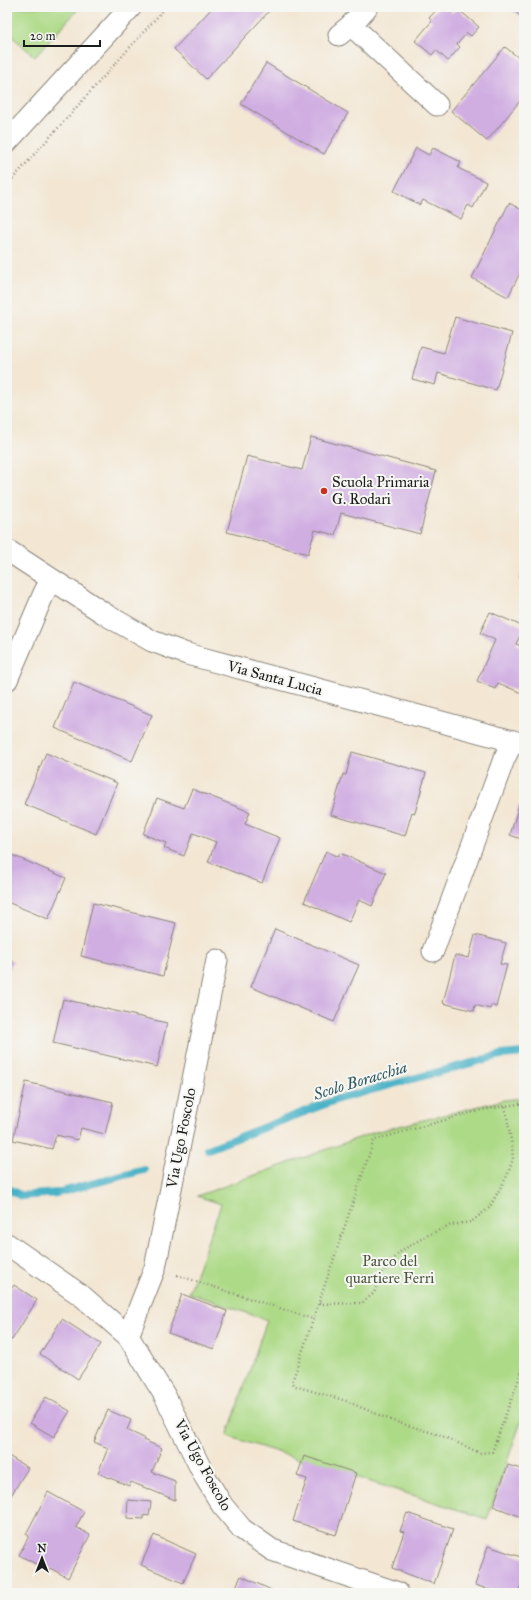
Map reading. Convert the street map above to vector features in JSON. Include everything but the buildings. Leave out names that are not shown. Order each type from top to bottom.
[{"type":"street","points":[[7,142],[131,7]]},
{"type":"street","points":[[367,7],[345,30],[438,105]]},
{"type":"street","name":"Via Santa Lucia","points":[[7,550],[108,616],[152,641],[187,654],[519,742],[504,759],[433,951]]},
{"type":"street","points":[[7,680],[44,593],[52,580]]},
{"type":"street","name":"Via Ugo Foscolo","points":[[128,1336],[155,1268],[217,960]]},
{"type":"street","name":"Via Ugo Foscolo","points":[[7,1244],[82,1296],[128,1336],[165,1396],[204,1474],[222,1505],[242,1529],[272,1550],[398,1593]]},
{"type":"path","points":[[7,185],[166,7]]},
{"type":"path","points":[[524,1103],[481,1110],[374,1140],[292,1382],[295,1386],[346,1401],[393,1421],[440,1435],[480,1453],[492,1452],[524,1365]]},
{"type":"path","points":[[319,1304],[362,1303],[374,1293],[382,1272],[401,1251],[434,1232],[452,1225],[470,1222],[489,1208],[507,1176],[513,1158],[505,1105]]},
{"type":"path","points":[[155,1268],[313,1320]]},
{"type":"green space","points":[[7,7],[80,7],[35,57],[7,32]]},
{"type":"green space","name":"Parco del quartiere Ferri","points":[[524,1098],[524,1413],[487,1519],[227,1436],[267,1320],[189,1293],[221,1204],[197,1196],[375,1132],[504,1100]]},
{"type":"waterway","name":"Scolo Boracchia","points":[[208,1149],[338,1099],[501,1055],[524,1053]]},
{"type":"waterway","name":"Scolo Boracchia","points":[[7,1188],[21,1196],[57,1193],[144,1170]]},
{"type":"place","name":"Scuola Primaria G. Rodari","points":[[324,491]]}]
